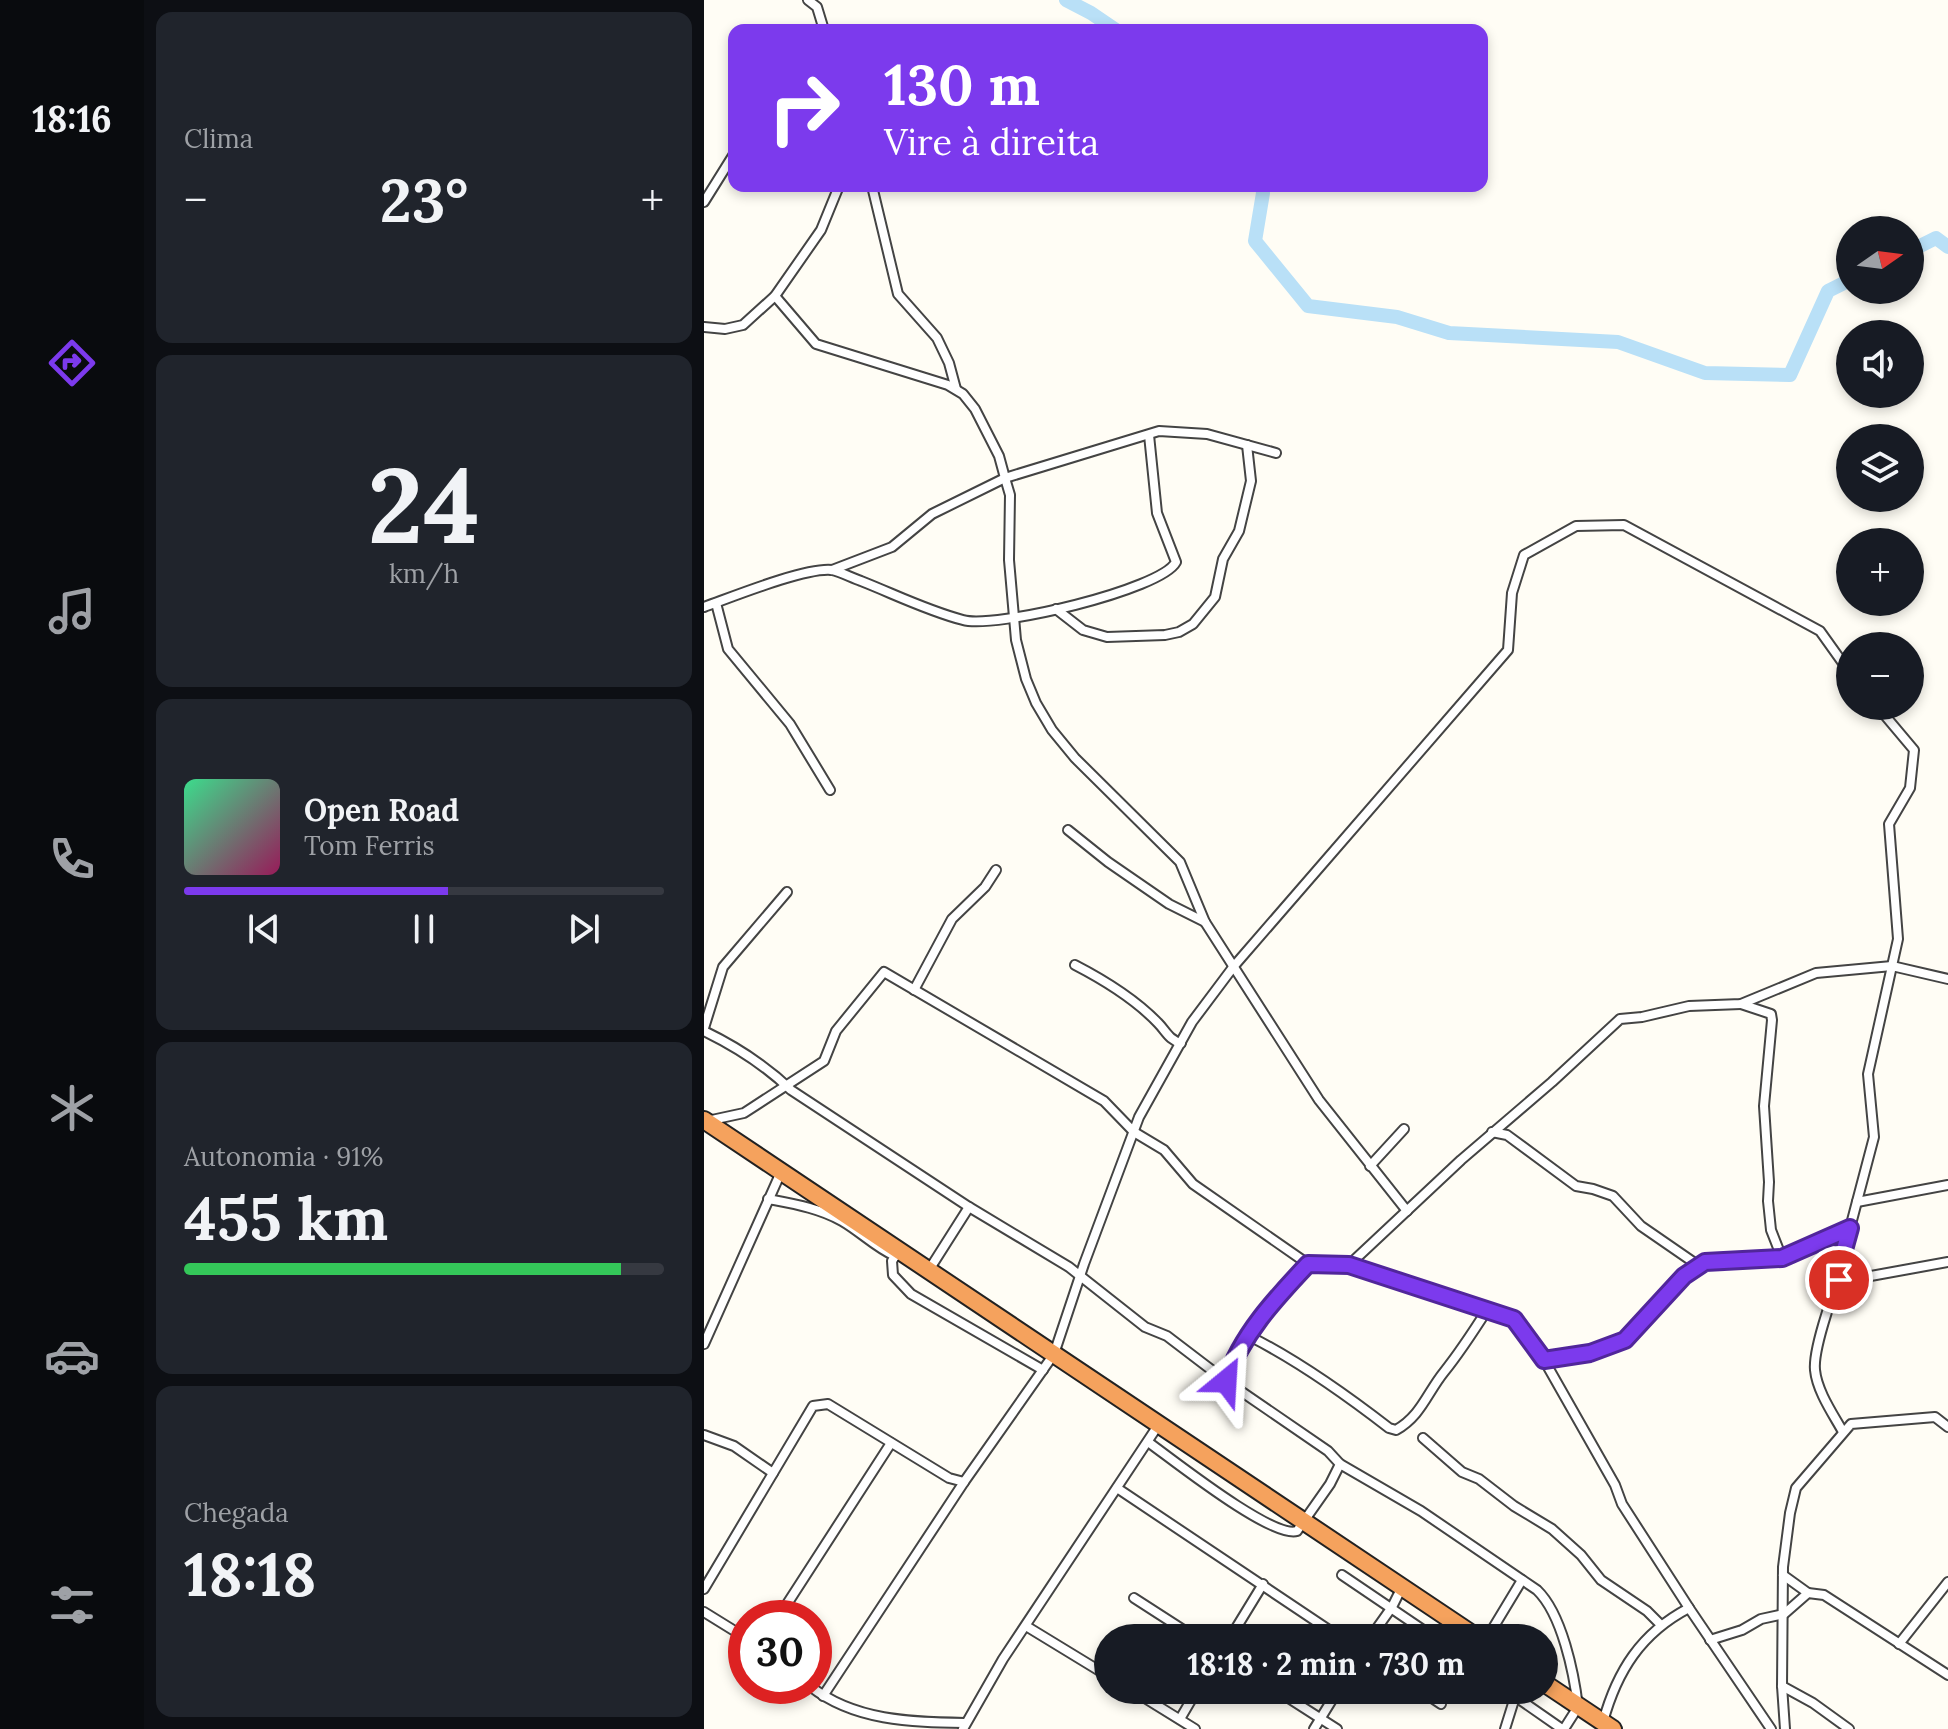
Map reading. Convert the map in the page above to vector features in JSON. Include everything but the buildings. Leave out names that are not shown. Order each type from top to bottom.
[{"type":"highway","points":[[705,1120],[897,1253],[929,1270],[1457,1624]]},
{"type":"highway","points":[[1558,1693],[1608,1726]]},
{"type":"street","points":[[808,0],[817,7],[822,24]]},
{"type":"street","points":[[704,202],[728,164]]},
{"type":"street","points":[[704,327],[725,329],[743,325],[775,296],[821,230],[837,192]]},
{"type":"street","points":[[873,192],[898,294],[937,338],[949,363],[956,389]]},
{"type":"street","points":[[775,296],[816,344],[956,389],[975,409],[999,456],[1010,495],[1009,560],[1014,618],[1026,679],[1036,703],[1052,730],[1075,758],[1180,862],[1205,922],[1319,1100],[1407,1211]]},
{"type":"street","points":[[704,607],[792,577],[831,570],[892,547],[932,514],[1005,478],[1159,431],[1207,434],[1276,453]]},
{"type":"street","points":[[831,570],[966,622],[1014,618],[1056,609],[1147,582],[1172,568],[1176,562],[1157,513],[1149,435]]},
{"type":"street","points":[[1056,609],[1083,630],[1107,637],[1165,635],[1193,624],[1215,597],[1223,559],[1239,531],[1251,481],[1247,445]]},
{"type":"street","points":[[832,1682],[964,1482],[1054,1354],[1139,1117],[1192,1022],[1234,966],[1508,650],[1512,593],[1524,555],[1576,526],[1624,525],[1820,631],[1836,653]]},
{"type":"street","points":[[716,603],[728,649],[790,724],[830,790]]},
{"type":"street","points":[[1843,1432],[1818,1382],[1815,1367],[1874,1137],[1868,1074],[1898,939],[1889,824],[1910,788],[1914,750],[1889,720]]},
{"type":"street","points":[[1068,830],[1169,904],[1205,922]]},
{"type":"street","points":[[914,990],[952,919],[973,901],[996,870]]},
{"type":"street","points":[[787,892],[723,967],[704,1030],[728,1042],[786,1085],[969,1207],[1069,1267],[1079,1278],[1145,1327],[1167,1336],[1328,1451],[1340,1464],[1421,1511],[1549,1601],[1556,1614],[1578,1707],[1563,1729],[1526,1704]]},
{"type":"street","points":[[1075,965],[1106,982],[1140,1007],[1156,1020],[1170,1039],[1181,1043]]},
{"type":"street","points":[[1349,1265],[1620,1019],[1689,1006],[1741,1004],[1816,973],[1892,966],[1948,979]]},
{"type":"street","points":[[705,1120],[744,1113],[824,1061],[836,1031],[884,972],[1104,1101],[1134,1132],[1164,1150],[1193,1184],[1308,1264],[1349,1265],[1514,1319],[1544,1360],[1615,1485],[1622,1504],[1771,1729]]},
{"type":"street","points":[[1772,992],[1771,1047],[1764,1106],[1771,1230],[1782,1258]]},
{"type":"street","points":[[1741,1004],[1771,1014]]},
{"type":"street","points":[[1370,1166],[1404,1129]]},
{"type":"street","points":[[1492,1132],[1507,1135],[1576,1186],[1613,1196],[1641,1226],[1699,1266]]},
{"type":"street","points":[[704,1344],[781,1171]]},
{"type":"street","points":[[1857,1202],[1948,1185]]},
{"type":"street","points":[[768,1199],[818,1209],[844,1222],[880,1250],[897,1253],[892,1261],[893,1275],[911,1294],[1043,1370]]},
{"type":"street","points":[[929,1270],[969,1207]]},
{"type":"street","points":[[1544,1360],[1590,1353],[1625,1340],[1684,1276],[1705,1262],[1782,1258],[1850,1228]]},
{"type":"street","points":[[1839,1280],[1880,1276],[1948,1262]]},
{"type":"street","points":[[1226,1381],[1265,1310],[1308,1264]]},
{"type":"street","points":[[1249,1336],[1284,1354],[1396,1430],[1423,1408],[1487,1310]]},
{"type":"street","points":[[704,1589],[813,1406],[828,1404],[949,1478],[964,1482]]},
{"type":"street","points":[[1785,1729],[1782,1686],[1783,1575],[1796,1488],[1851,1424],[1935,1417],[1948,1427]]},
{"type":"street","points":[[832,1700],[875,1716],[964,1726],[1159,1424]]},
{"type":"street","points":[[704,1435],[734,1446],[773,1473]]},
{"type":"street","points":[[1423,1438],[1462,1472],[1479,1479],[1514,1506],[1552,1529],[1581,1555],[1601,1580],[1647,1611],[1661,1625]]},
{"type":"street","points":[[1148,1442],[1243,1510],[1289,1533],[1297,1531],[1340,1464]]},
{"type":"street","points":[[790,1600],[891,1443]]},
{"type":"street","points":[[1117,1488],[1321,1624]]},
{"type":"street","points":[[1342,1575],[1416,1624]]},
{"type":"street","points":[[1783,1575],[1808,1593],[1824,1595],[1948,1675]]},
{"type":"street","points":[[1495,1624],[1522,1580]]},
{"type":"street","points":[[1899,1644],[1948,1582]]},
{"type":"street","points":[[1239,1624],[1263,1584]]},
{"type":"street","points":[[1380,1624],[1402,1587]]},
{"type":"street","points":[[1710,1640],[1742,1630],[1761,1619],[1784,1614],[1808,1593]]},
{"type":"street","points":[[1134,1598],[1174,1624]]},
{"type":"street","points":[[1608,1726],[1609,1699],[1633,1654],[1661,1625],[1689,1608]]},
{"type":"street","points":[[704,1612],[728,1627]]},
{"type":"street","points":[[1026,1626],[1094,1667]]},
{"type":"street","points":[[1782,1686],[1813,1703],[1849,1729]]},
{"type":"street","points":[[1155,1704],[1195,1729]]},
{"type":"street","points":[[1180,1719],[1189,1704]]},
{"type":"street","points":[[1298,1704],[1337,1729]]},
{"type":"street","points":[[1314,1729],[1330,1704]]},
{"type":"street","points":[[1505,1729],[1513,1704]]},
{"type":"waterway","points":[[1066,0],[1107,24]]},
{"type":"waterway","points":[[1263,192],[1255,241],[1308,306],[1397,317],[1449,333],[1618,342],[1705,373],[1790,375],[1828,291],[1836,287]]},
{"type":"waterway","points":[[1924,244],[1936,238],[1948,247]]},
{"type":"route","points":[[1226,1381],[1265,1310],[1308,1264],[1349,1265],[1514,1319],[1544,1360],[1590,1353],[1625,1340],[1684,1276],[1705,1262],[1782,1258],[1850,1228],[1839,1280]]}]
